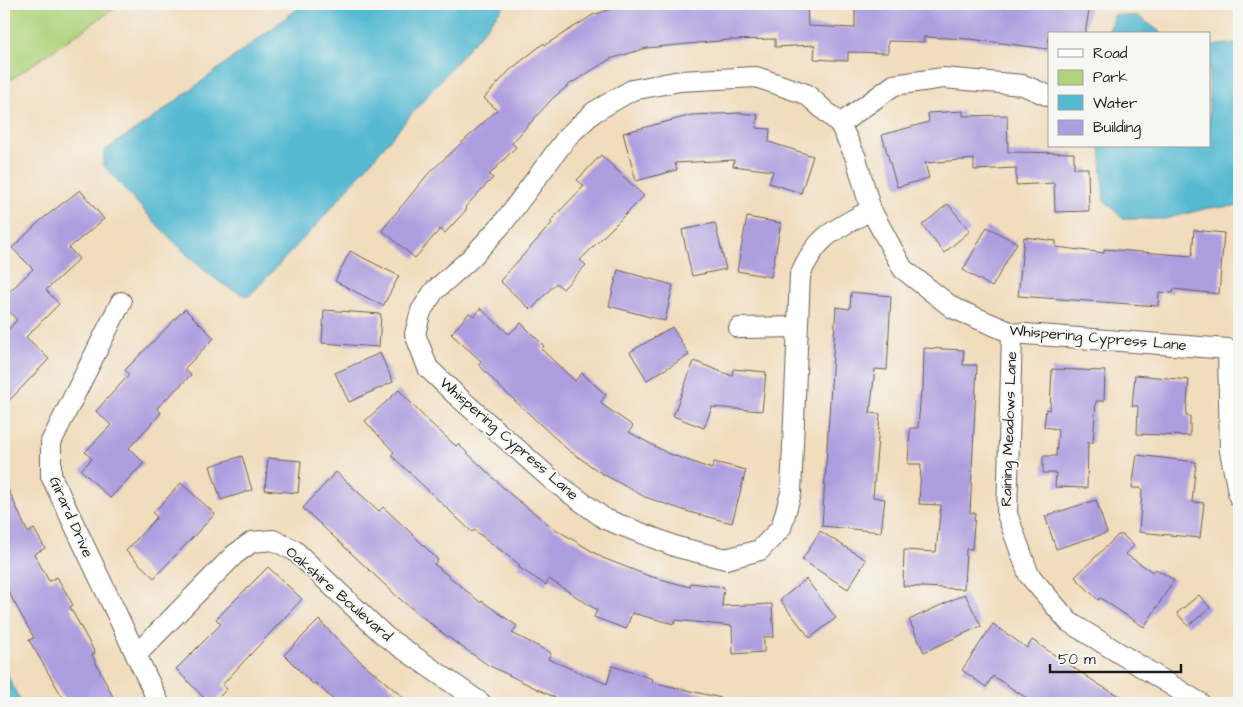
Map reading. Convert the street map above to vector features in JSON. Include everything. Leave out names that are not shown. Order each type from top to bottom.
[{"type":"street","name":"Whispering Cypress Lane","points":[[872,210],[827,234],[808,255],[800,275],[791,493],[781,528],[760,550],[726,559],[677,547],[605,519],[552,480],[454,394],[428,368],[415,334],[421,311],[434,290],[471,258],[503,223],[568,136],[594,112],[632,90],[680,81],[756,76],[806,94],[840,124],[856,158],[872,210],[903,269],[953,308],[1012,333],[1228,349],[1230,451],[1239,498]]},
{"type":"street","points":[[840,124],[894,85],[943,78],[1023,86],[1048,96]]},
{"type":"street","name":"Girard Drive","points":[[121,302],[51,442],[51,476],[158,703]]},
{"type":"street","points":[[739,328],[797,326]]},
{"type":"street","name":"Raining Meadows Lane","points":[[1012,333],[1007,514],[1030,575],[1069,622],[1200,703]]},
{"type":"street","name":"Oakshire Boulevard","points":[[136,656],[234,555],[252,542],[273,540],[295,552],[386,637],[474,702]]},
{"type":"green space","points":[[4,4],[121,4],[4,84]]},
{"type":"water","points":[[304,4],[506,4],[320,221],[249,296],[232,290],[213,277],[172,240],[103,165],[104,151],[152,119]]},
{"type":"water","points":[[1114,15],[1138,16],[1160,32],[1109,32]]},
{"type":"water","points":[[1239,43],[1239,206],[1208,208],[1165,219],[1123,219],[1104,200],[1100,148],[1210,148],[1210,46]]},
{"type":"water","points":[[4,669],[21,703],[4,703]]},
{"type":"building","points":[[627,4],[807,4],[808,26],[855,28],[855,4],[1090,4],[1085,32],[1048,32],[1048,49],[970,39],[924,37],[924,42],[888,41],[888,53],[848,52],[848,61],[814,59],[815,45],[775,47],[775,39],[729,40],[647,48],[610,59],[570,84],[552,99],[512,143],[516,147],[489,175],[493,178],[465,207],[467,209],[445,233],[440,229],[415,258],[382,230],[428,174],[497,110],[484,98],[510,70],[544,43],[545,45],[593,15]]},
{"type":"building","points":[[963,111],[963,116],[1007,115],[1008,152],[1074,153],[1074,168],[1088,168],[1089,211],[1055,212],[1054,183],[1016,185],[1016,168],[974,170],[974,159],[925,163],[929,178],[897,187],[882,135],[929,122],[928,113]]},
{"type":"building","points":[[740,113],[758,115],[756,128],[770,129],[769,142],[813,156],[801,193],[769,183],[773,171],[733,166],[734,160],[675,163],[677,170],[636,181],[623,133],[692,115]]},
{"type":"building","points":[[601,155],[644,196],[580,260],[586,265],[563,289],[556,283],[531,310],[500,281],[552,223],[550,221],[584,186],[577,180]]},
{"type":"building","points":[[80,190],[104,219],[69,248],[79,259],[46,290],[59,304],[26,337],[49,359],[4,406],[4,334],[17,320],[4,306],[4,297],[33,269],[12,248],[41,220]]},
{"type":"building","points":[[948,204],[970,231],[944,253],[922,225]]},
{"type":"building","points":[[747,217],[781,223],[771,277],[737,271]]},
{"type":"building","points":[[715,223],[726,269],[692,276],[682,230]]},
{"type":"building","points":[[987,227],[1017,243],[992,287],[963,270]]},
{"type":"building","points":[[1194,230],[1224,233],[1219,294],[1173,289],[1173,293],[1159,292],[1158,306],[1018,296],[1024,237],[1056,241],[1056,247],[1104,253],[1104,249],[1192,256]]},
{"type":"building","points":[[350,251],[399,276],[383,306],[335,281]]},
{"type":"building","points":[[618,270],[673,285],[665,321],[609,306]]},
{"type":"building","points":[[851,292],[891,296],[887,370],[875,369],[870,413],[880,414],[873,497],[885,499],[881,532],[822,526],[836,307],[850,309]]},
{"type":"building","points":[[480,308],[509,334],[521,323],[544,346],[541,349],[575,381],[582,373],[606,395],[600,403],[633,426],[629,432],[667,453],[712,469],[714,462],[746,470],[732,523],[689,512],[645,497],[601,473],[567,449],[500,387],[478,364],[481,361],[451,334],[469,313],[475,316]]},
{"type":"building","points":[[185,309],[214,338],[184,369],[191,375],[157,408],[161,413],[129,448],[144,463],[110,498],[81,470],[92,459],[85,452],[111,425],[96,411],[129,375],[125,370]]},
{"type":"building","points":[[324,310],[381,314],[379,347],[322,343]]},
{"type":"building","points":[[672,327],[689,355],[647,380],[630,352]]},
{"type":"building","points":[[924,348],[964,350],[963,365],[977,365],[970,513],[975,513],[972,549],[966,549],[964,589],[903,586],[904,550],[936,552],[941,505],[919,504],[921,464],[908,464],[910,428],[918,428],[921,391],[923,391]]},
{"type":"building","points":[[380,353],[393,382],[349,402],[335,373]]},
{"type":"building","points":[[694,361],[732,376],[733,369],[766,372],[762,411],[712,407],[704,428],[673,416]]},
{"type":"building","points":[[1052,369],[1105,371],[1104,401],[1096,401],[1093,443],[1088,442],[1087,488],[1055,487],[1056,473],[1043,473],[1043,456],[1056,456],[1058,429],[1044,427],[1046,409],[1050,410]]},
{"type":"building","points":[[1135,375],[1189,380],[1186,416],[1190,416],[1190,436],[1137,434],[1138,406],[1132,406]]},
{"type":"building","points":[[399,390],[426,419],[456,446],[458,444],[510,494],[552,527],[603,558],[649,576],[690,587],[690,583],[724,587],[722,606],[772,604],[774,637],[764,637],[764,652],[733,654],[732,626],[675,620],[674,624],[632,613],[626,629],[594,617],[597,610],[549,579],[546,585],[518,567],[520,565],[474,530],[472,532],[415,478],[391,455],[394,452],[365,421]]},
{"type":"building","points":[[1137,455],[1196,462],[1192,502],[1204,503],[1200,538],[1139,532],[1142,491],[1141,488],[1132,488]]},
{"type":"building","points":[[242,456],[252,490],[221,500],[210,466]]},
{"type":"building","points":[[268,458],[301,461],[298,493],[265,490]]},
{"type":"building","points":[[336,472],[379,511],[383,507],[409,531],[438,560],[434,564],[481,603],[482,601],[517,626],[512,633],[551,653],[548,659],[607,684],[612,666],[653,679],[652,682],[721,698],[721,703],[566,703],[488,665],[445,635],[400,599],[303,508]]},
{"type":"building","points":[[4,480],[28,533],[34,529],[45,548],[34,554],[49,581],[57,577],[73,605],[70,607],[95,653],[92,655],[116,703],[66,703],[29,640],[34,638],[8,591],[4,594]]},
{"type":"building","points":[[181,483],[215,514],[154,578],[126,551],[157,517],[153,513]]},
{"type":"building","points":[[1096,500],[1107,533],[1056,549],[1045,516]]},
{"type":"building","points":[[820,531],[866,560],[848,589],[802,560]]},
{"type":"building","points":[[1118,535],[1123,535],[1134,546],[1125,554],[1153,572],[1156,569],[1174,580],[1144,627],[1100,598],[1098,600],[1075,577]]},
{"type":"building","points":[[268,567],[302,599],[222,685],[227,689],[213,703],[209,703],[176,669],[221,624],[216,619]]},
{"type":"building","points":[[806,579],[836,618],[810,638],[780,600]]},
{"type":"building","points":[[965,594],[981,626],[924,652],[909,620]]},
{"type":"building","points":[[1199,595],[1210,608],[1188,626],[1177,613]]},
{"type":"building","points":[[319,620],[353,655],[410,703],[337,703],[315,683],[313,684],[284,655]]},
{"type":"building","points":[[993,624],[1027,648],[1032,640],[1098,684],[1131,703],[1034,703],[993,676],[986,687],[962,670]]}]
